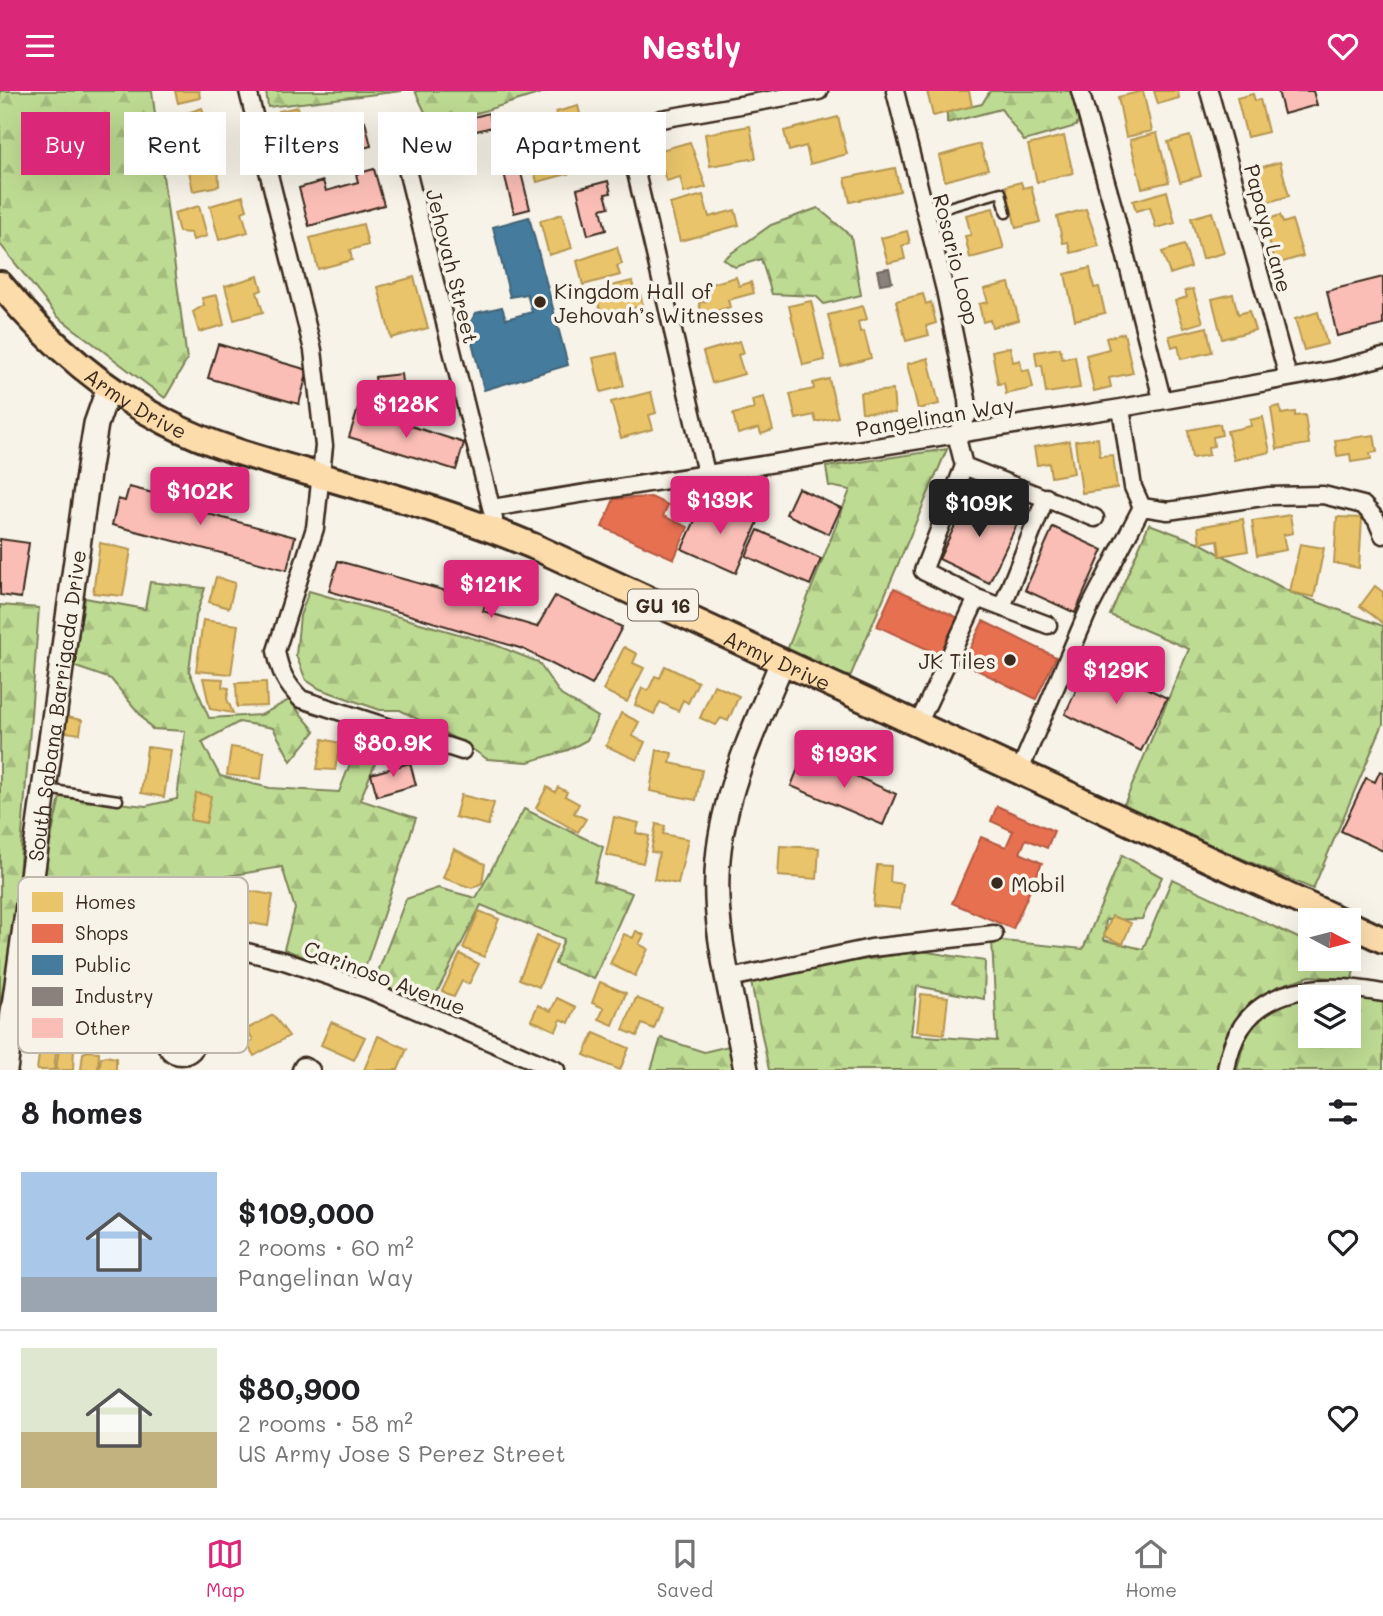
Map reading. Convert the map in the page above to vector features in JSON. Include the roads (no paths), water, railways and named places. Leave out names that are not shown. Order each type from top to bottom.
[{"type":"main road","name":"Army Drive","points":[[0,284],[50,339],[109,387],[166,422],[200,438],[322,476],[495,520],[610,580],[782,662],[919,722],[1314,908]]},
{"type":"main road","name":"South Sabana Barrigada Drive","points":[[34,877],[44,789],[87,517],[96,424],[109,387]]},
{"type":"main road","points":[[746,1070],[719,911],[718,861],[722,831],[748,745],[782,662]]},
{"type":"main road","points":[[1362,930],[1383,940]]},
{"type":"main road","name":"South Sabana Barrigada Drive","points":[[5,1070],[18,991]]},
{"type":"street","points":[[248,91],[313,350],[322,415],[322,476],[315,528],[276,651],[285,683],[301,699],[462,751]]},
{"type":"street","points":[[706,473],[634,164],[637,147],[648,127],[661,119],[819,91]]},
{"type":"street","name":"Rosario Loop","points":[[895,91],[967,398],[968,415],[956,433]]},
{"type":"street","points":[[1080,91],[1114,210],[1162,399]]},
{"type":"street","name":"Papaya Lane","points":[[1209,91],[1288,377]]},
{"type":"street","name":"Jehovah Street","points":[[408,175],[495,520]]},
{"type":"street","name":"Pangelinan Way","points":[[495,520],[706,473],[1121,408],[1383,358]]},
{"type":"street","points":[[1121,408],[1133,487],[1142,507]]},
{"type":"street","points":[[956,433],[964,466],[923,571],[977,598],[1048,625]]},
{"type":"street","points":[[964,466],[1095,517]]},
{"type":"street","points":[[1142,507],[1168,511],[1269,496],[1323,495],[1363,505],[1376,519],[1383,535]]},
{"type":"street","points":[[1002,607],[1046,497]]},
{"type":"street","points":[[1020,771],[1090,609],[1142,507]]},
{"type":"street","points":[[919,722],[977,598]]},
{"type":"street","points":[[730,978],[871,947],[994,934]]},
{"type":"street","name":"Carinoso Avenue","points":[[248,952],[284,961],[368,989],[556,1070]]},
{"type":"street","points":[[1226,1070],[1240,1034],[1253,1013],[1278,994],[1311,989],[1366,989],[1383,993]]},
{"type":"street","points":[[301,1070],[303,1066],[311,1070]]},
{"type":"lane","points":[[924,214],[1001,192],[1006,213]]},
{"type":"lane","points":[[44,789],[118,800]]},
{"type":"place","name":"Kingdom Hall of Jehovah’s Witnesses","points":[[540,302]]},
{"type":"place","name":"JK Tiles","points":[[1010,660]]},
{"type":"place","name":"Mobil","points":[[997,883]]}]
